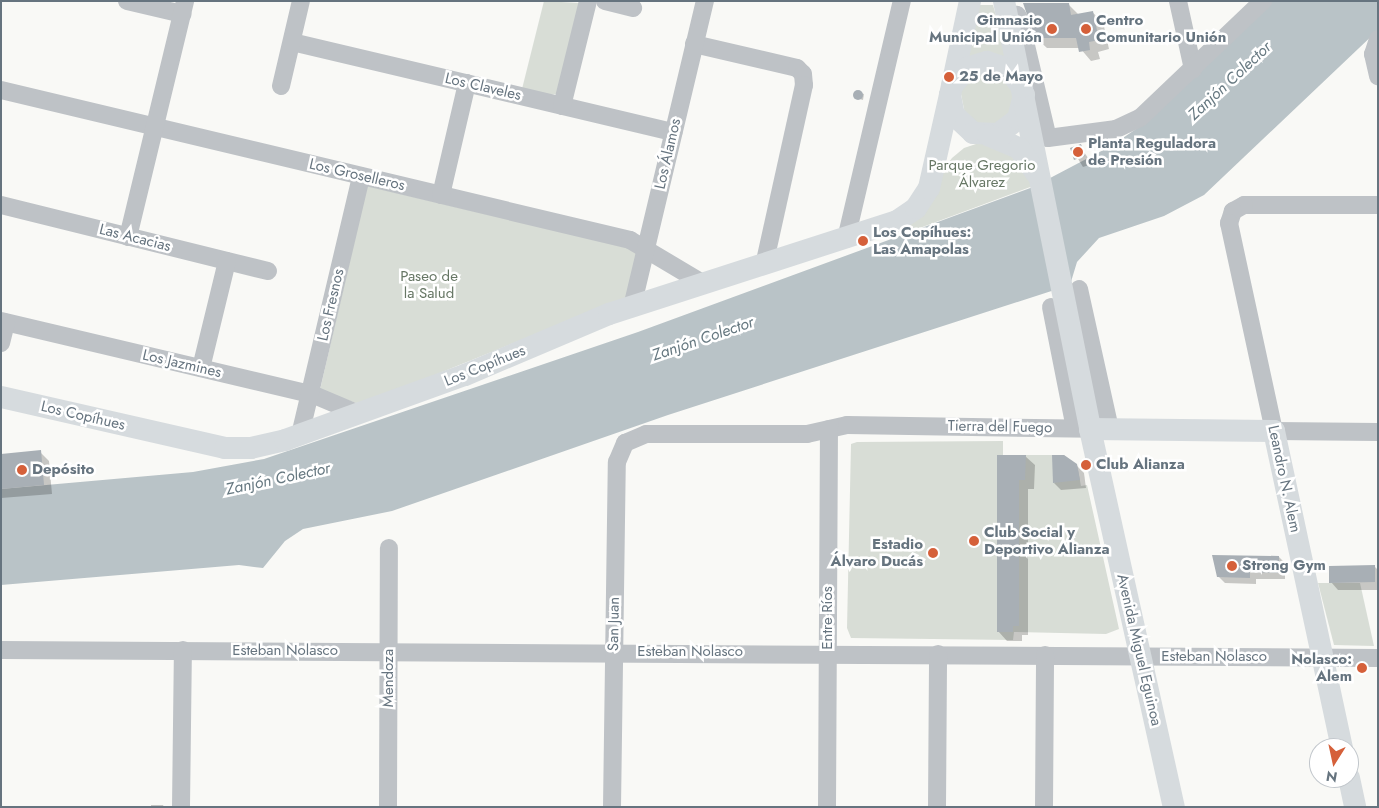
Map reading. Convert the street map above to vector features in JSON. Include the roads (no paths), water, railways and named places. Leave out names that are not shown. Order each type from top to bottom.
[{"type":"main road","points":[[970,1],[950,92],[952,111],[960,124],[986,135],[1005,140],[1023,151],[1040,184]]},
{"type":"main road","points":[[1005,7],[1040,184]]},
{"type":"main road","points":[[950,92],[966,68],[987,62],[1012,72],[1023,93],[1022,110],[1015,123],[1003,132],[986,135]]},
{"type":"main road","name":"Los Copíhues","points":[[1,397],[225,448],[259,446],[300,435],[470,373],[632,306],[764,265],[907,216],[924,198],[935,170],[950,92]]},
{"type":"main road","name":"Los Copíhues","points":[[935,170],[953,145],[986,135]]},
{"type":"main road","name":"Avenida Miguel Eguinoa","points":[[1040,184],[1070,288],[1092,429],[1174,807]]},
{"type":"main road","name":"Tierra del Fuego","points":[[1092,429],[1274,431]]},
{"type":"main road","name":"Leandro N. Alem","points":[[1274,431],[1340,738]]},
{"type":"main road","points":[[1351,788],[1355,807]]},
{"type":"street","points":[[127,1],[184,8],[128,236]]},
{"type":"street","points":[[281,86],[301,1]]},
{"type":"street","points":[[562,106],[588,1]]},
{"type":"street","points":[[604,1],[633,8]]},
{"type":"street","name":"Los Álamos","points":[[632,306],[705,1]]},
{"type":"street","points":[[846,238],[902,1]]},
{"type":"street","points":[[1178,1],[1191,61]]},
{"type":"street","points":[[1005,7],[1016,14],[1020,20],[1048,138],[1107,131],[1133,122],[1154,108],[1191,61],[1263,1]]},
{"type":"street","name":"Los Claveles","points":[[292,42],[674,132]]},
{"type":"street","points":[[694,44],[797,68],[803,74],[804,85],[764,265]]},
{"type":"street","points":[[1376,46],[1378,76]]},
{"type":"street","points":[[441,195],[467,83]]},
{"type":"street","name":"Los Groselleros","points":[[1,90],[621,238],[646,249],[704,284]]},
{"type":"street","name":"Los Fresnos","points":[[300,435],[361,176]]},
{"type":"street","name":"Las Acacias","points":[[1,205],[268,271]]},
{"type":"street","name":"Leandro N. Alem","points":[[1274,431],[1230,227],[1233,211],[1249,205],[1378,205]]},
{"type":"street","points":[[201,368],[226,261]]},
{"type":"street","points":[[1051,307],[1092,429]]},
{"type":"street","points":[[1,343],[4,322]]},
{"type":"street","name":"Los Jazmines","points":[[4,322],[310,394],[359,414]]},
{"type":"street","name":"Tierra del Fuego","points":[[625,443],[652,434],[807,434],[853,425],[1092,429]]},
{"type":"street","name":"Entre Ríos","points":[[827,807],[829,429]]},
{"type":"street","name":"Tierra del Fuego","points":[[1274,431],[1378,432]]},
{"type":"street","name":"San Juan","points":[[612,807],[617,462],[625,443]]},
{"type":"street","name":"Mendoza","points":[[388,807],[389,548]]},
{"type":"street","name":"Esteban Nolasco","points":[[1,650],[828,653],[1378,658]]},
{"type":"street","points":[[181,807],[183,650]]},
{"type":"street","points":[[937,807],[938,654]]},
{"type":"street","points":[[1044,807],[1045,655]]},
{"type":"water","name":"Zanjón Colector","points":[[1272,1],[1378,1],[1378,30],[1204,195],[1164,216],[1099,238],[1077,262],[1070,285],[668,415],[392,511],[303,529],[285,541],[263,568],[239,565],[1,585],[1,489],[193,472],[264,459],[638,332],[1033,187],[1111,146],[1142,125]]},
{"type":"place","name":"Gimnasio Municipal Unión","points":[[1052,29]]},
{"type":"place","name":"Centro Comunitario Unión","points":[[1086,29]]},
{"type":"place","name":"25 de Mayo","points":[[949,77]]},
{"type":"place","name":"Planta Reguladora de Presión","points":[[1078,152]]},
{"type":"place","name":"Los Copíhues: Las Amapolas","points":[[863,241]]},
{"type":"place","name":"Club Alianza","points":[[1086,465]]},
{"type":"place","name":"Depósito","points":[[22,470]]},
{"type":"place","name":"Club Social y Deportivo Alianza","points":[[974,541]]},
{"type":"place","name":"Estadio Álvaro Ducás","points":[[933,553]]},
{"type":"place","name":"Strong Gym","points":[[1232,566]]},
{"type":"place","name":"Nolasco: Alem","points":[[1362,668]]},
{"type":"park label","name":"Parque Gregorio Álvarez","points":[[982,174]]},
{"type":"park label","name":"Paseo de la Salud","points":[[429,284]]}]
